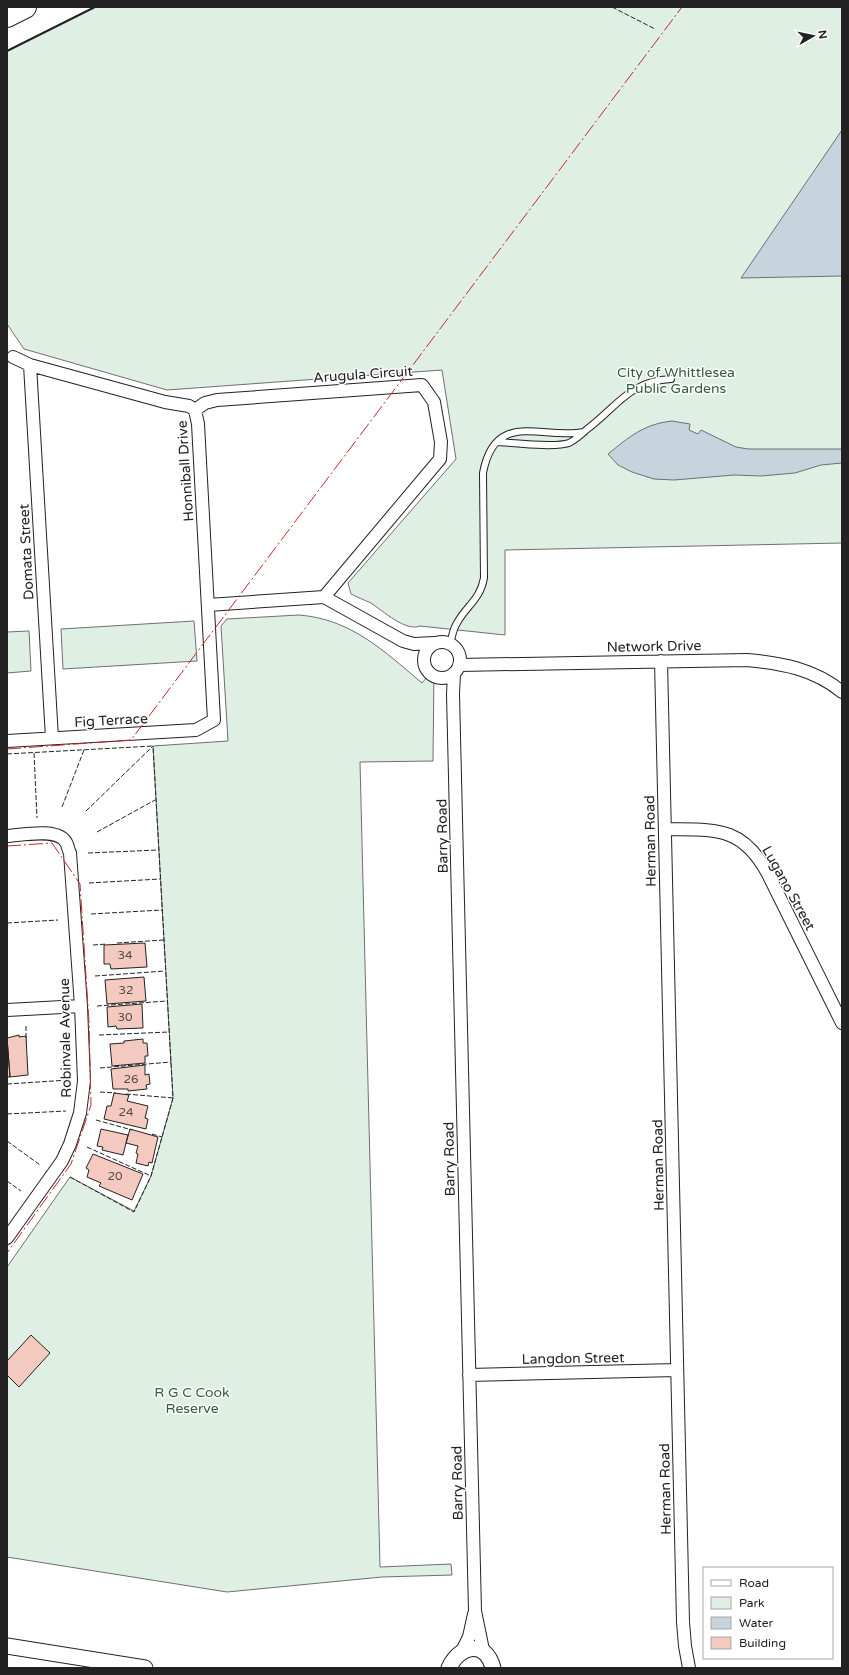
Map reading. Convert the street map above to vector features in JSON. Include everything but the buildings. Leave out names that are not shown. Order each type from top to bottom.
[{"type":"highway","points":[[7,16],[25,7]]},
{"type":"street","name":"Honniball Drive","points":[[14,357],[30,365],[165,402],[189,406],[195,410],[198,424],[214,720]]},
{"type":"street","name":"Domata Street","points":[[30,365],[52,738]]},
{"type":"street","name":"Arugula Circuit","points":[[195,410],[205,403],[217,400],[422,385],[434,402],[441,442],[440,459],[324,597]]},
{"type":"street","points":[[208,605],[324,597],[403,641],[414,644],[442,642],[450,644],[456,648],[459,655],[457,669],[445,678],[437,678],[430,675],[403,641]]},
{"type":"street","points":[[426,669],[423,662],[424,654],[428,647],[435,643]]},
{"type":"street","name":"Network Drive","points":[[457,669],[661,661],[747,660],[774,662],[796,667],[813,674],[842,692]]},
{"type":"street","name":"Herman Road","points":[[661,661],[683,1622],[689,1668]]},
{"type":"street","name":"Barry Road","points":[[457,669],[453,707],[475,1611],[483,1650]]},
{"type":"street","name":"Barry Road","points":[[437,678],[449,696],[453,707]]},
{"type":"street","name":"Fig Terrace","points":[[7,741],[196,730],[214,720]]},
{"type":"street","name":"Lugano Street","points":[[665,829],[710,830],[727,833],[739,839],[751,848],[768,874],[842,1023]]},
{"type":"street","name":"Robinvale Avenue","points":[[7,836],[44,833],[57,834],[66,841],[72,866],[84,1081],[77,1127],[62,1161],[7,1238]]},
{"type":"street","points":[[7,1010],[81,1006]]},
{"type":"street","name":"Langdon Street","points":[[469,1375],[677,1370]]},
{"type":"street","name":"Barry Road","points":[[462,1651],[469,1637],[475,1611]]},
{"type":"street","points":[[7,1646],[145,1668]]},
{"type":"street","points":[[446,1668],[462,1651],[473,1648],[483,1650],[490,1657],[493,1668]]},
{"type":"lane","points":[[498,442],[561,444],[573,440],[600,420],[629,393],[640,386],[650,382],[671,379]]},
{"type":"lane","points":[[450,644],[456,624],[474,603],[482,588],[484,578],[482,473],[485,459],[490,449],[507,434],[516,432],[528,430],[564,434],[584,432]]},
{"type":"green space","name":"City of Whittlesea Public Gardens","points":[[95,7],[842,7],[842,543],[505,550],[505,635],[408,626],[395,620],[371,603],[351,594],[348,583],[456,459],[442,370],[167,390],[24,349],[7,324],[7,51]]},
{"type":"green space","name":"R G C Cook Reserve","points":[[299,615],[335,623],[366,638],[422,683],[434,669],[433,761],[360,762],[380,1567],[451,1564],[452,1575],[382,1577],[227,1592],[7,1557],[7,1267],[70,1177],[134,1211],[151,1176],[173,1098],[153,746],[228,741],[221,626],[227,619]]},
{"type":"green space","points":[[194,621],[197,661],[63,669],[61,629]]},
{"type":"green space","points":[[29,631],[31,671],[7,673],[7,632]]},
{"type":"water","points":[[842,130],[842,276],[741,278]]},
{"type":"water","points":[[672,421],[690,424],[689,430],[698,434],[701,430],[736,447],[748,449],[842,449],[842,463],[821,465],[795,473],[761,476],[734,475],[674,480],[654,479],[632,472],[618,465],[608,454],[637,432],[653,425]]},
{"type":"fence","points":[[612,7],[655,29]]},
{"type":"fence","points":[[7,754],[153,746]]},
{"type":"fence","points":[[86,811],[153,746]]},
{"type":"fence","points":[[70,1177],[134,1212],[151,1176],[173,1098],[153,746]]},
{"type":"fence","points":[[62,807],[84,750]]},
{"type":"fence","points":[[34,753],[37,818]]},
{"type":"fence","points":[[97,832],[155,800]]},
{"type":"fence","points":[[88,853],[158,850]]},
{"type":"fence","points":[[89,883],[160,879]]},
{"type":"fence","points":[[91,914],[162,910]]},
{"type":"fence","points":[[7,923],[58,920]]},
{"type":"fence","points":[[117,943],[164,940]]},
{"type":"fence","points":[[93,945],[107,944]]},
{"type":"fence","points":[[95,976],[165,971]]},
{"type":"fence","points":[[97,1006],[167,1001]]},
{"type":"fence","points":[[26,1026],[26,1038]]},
{"type":"fence","points":[[99,1035],[169,1032]]},
{"type":"fence","points":[[100,1068],[171,1062]]},
{"type":"fence","points":[[7,1084],[69,1080]]},
{"type":"fence","points":[[100,1092],[116,1093]]},
{"type":"fence","points":[[126,1094],[173,1098]]},
{"type":"fence","points":[[7,1114],[66,1111]]},
{"type":"fence","points":[[96,1120],[132,1130]]},
{"type":"fence","points":[[152,1134],[162,1137]]},
{"type":"fence","points":[[7,1141],[40,1165]]},
{"type":"fence","points":[[87,1147],[151,1176]]},
{"type":"fence","points":[[7,1181],[21,1191]]},
{"type":"wall","points":[[7,51],[95,7]]},
{"type":"power","points":[[7,749],[131,740],[682,7]]},
{"type":"power","points":[[7,846],[52,843],[80,884],[89,1022],[91,1105],[71,1164],[7,1253]]}]
